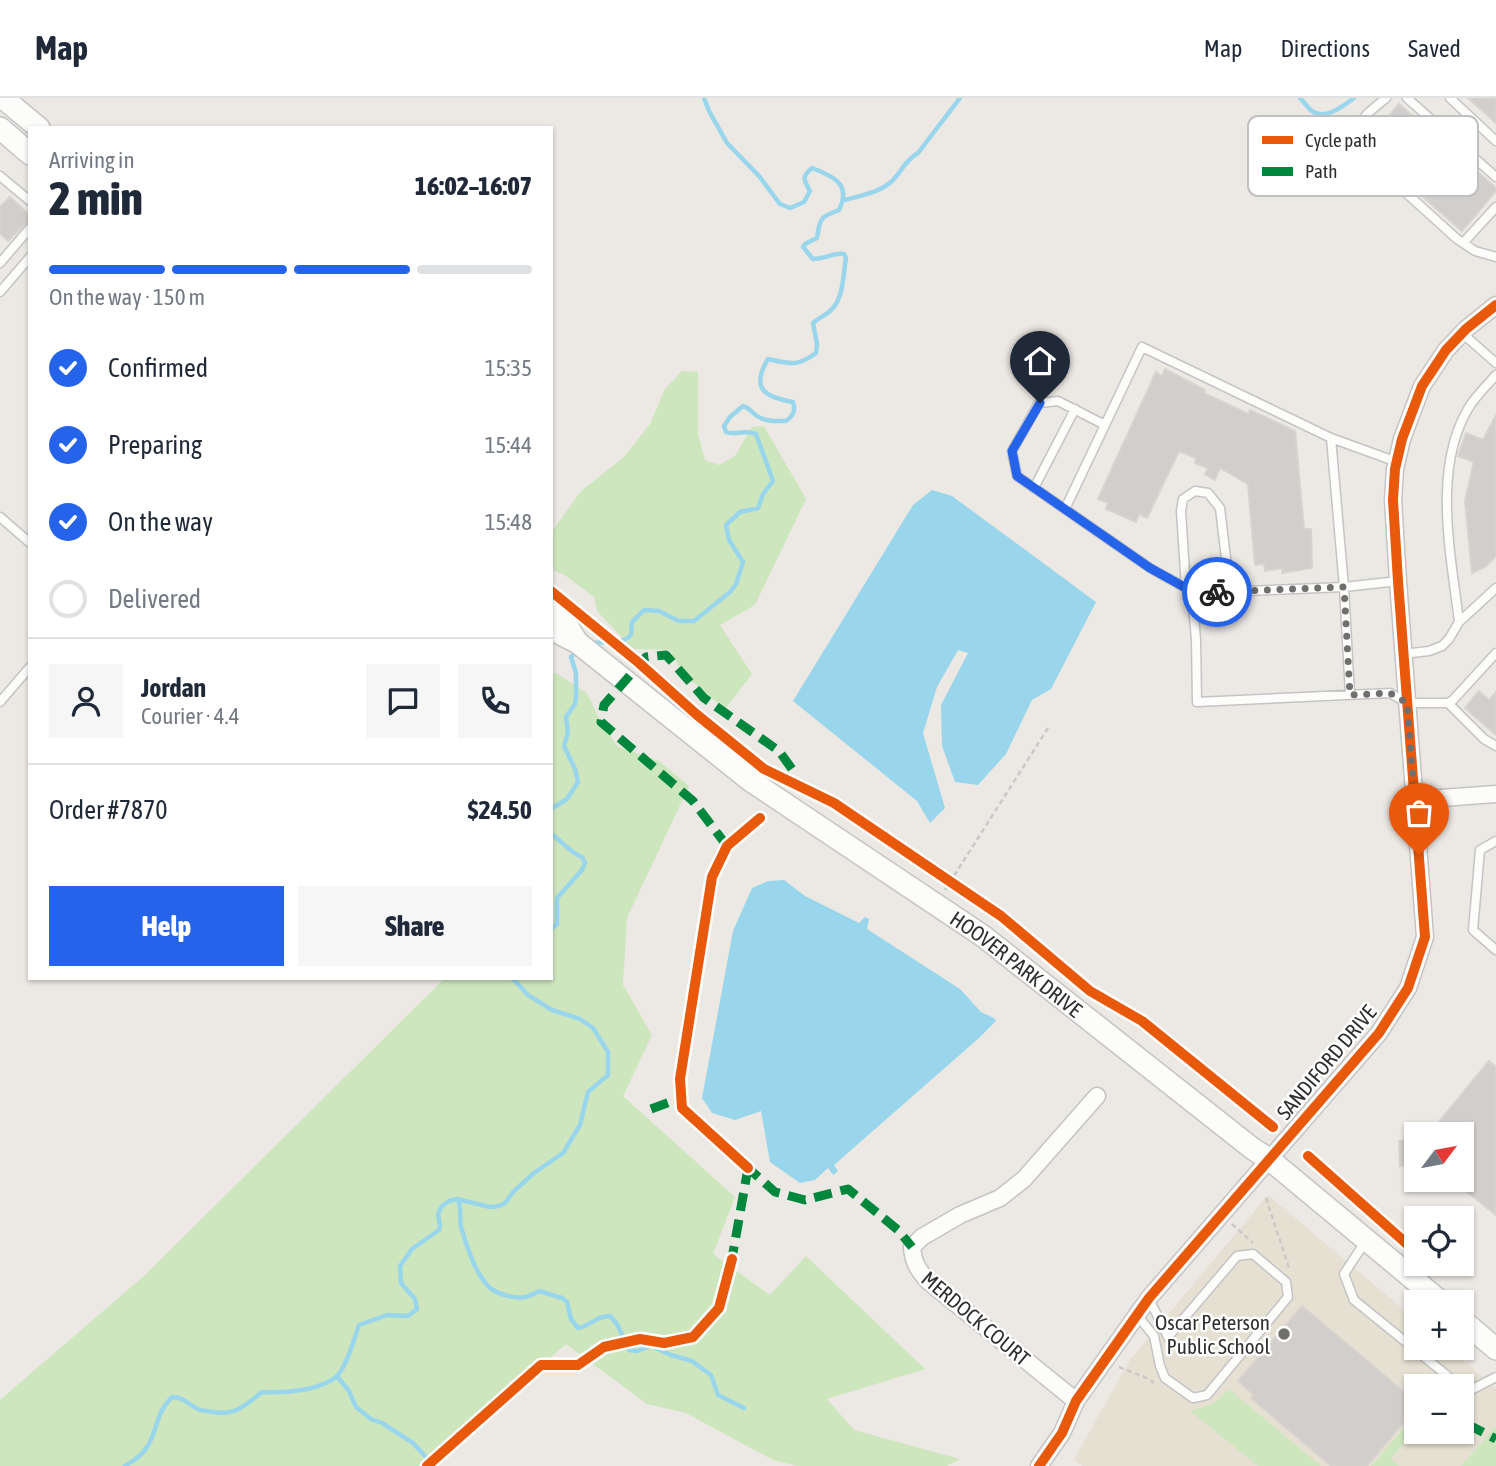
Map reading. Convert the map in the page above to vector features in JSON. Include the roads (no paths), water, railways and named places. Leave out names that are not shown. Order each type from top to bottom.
[{"type":"street","points":[[4,98],[37,126]]},
{"type":"street","points":[[0,128],[28,152]]},
{"type":"street","name":"SANDIFORD DRIVE","points":[[1039,1466],[1062,1433],[1076,1401],[1149,1298],[1379,1033],[1408,988],[1425,937],[1393,500],[1397,462],[1402,439],[1422,386],[1446,350],[1496,305]]},
{"type":"street","name":"HOOVER PARK DRIVE","points":[[553,608],[560,614],[578,643]]},
{"type":"street","name":"HOOVER PARK DRIVE","points":[[553,630],[578,643],[751,781],[984,936],[1269,1159],[1427,1290]]},
{"type":"street","points":[[1414,800],[1496,794]]},
{"type":"street","name":"MERDOCK COURT","points":[[1076,1401],[928,1281],[918,1269],[912,1247],[922,1237],[960,1215],[1000,1198],[1024,1179],[1097,1097]]},
{"type":"street","points":[[1474,1330],[1496,1349]]},
{"type":"lane","points":[[1366,116],[1386,98]]},
{"type":"lane","points":[[1407,98],[1427,116]]},
{"type":"lane","points":[[1450,98],[1469,116]]},
{"type":"lane","points":[[1478,124],[1496,141]]},
{"type":"lane","points":[[1478,161],[1496,177]]},
{"type":"lane","points":[[0,176],[28,199]]},
{"type":"lane","points":[[1410,196],[1463,243],[1475,251],[1496,257]]},
{"type":"lane","points":[[1463,243],[1496,207]]},
{"type":"lane","points":[[0,263],[28,230]]},
{"type":"lane","points":[[0,292],[28,259]]},
{"type":"lane","points":[[1462,333],[1496,363]]},
{"type":"lane","points":[[1065,509],[1142,347],[1331,438],[1397,462]]},
{"type":"lane","points":[[1459,622],[1448,519],[1448,482],[1453,442],[1471,404],[1496,375]]},
{"type":"lane","points":[[1105,425],[1058,401],[1040,403],[1012,451],[1017,476],[1150,568],[1189,590],[1195,593],[1230,592],[1344,587],[1398,581]]},
{"type":"lane","points":[[1034,488],[1074,410]]},
{"type":"lane","points":[[1331,438],[1350,695]]},
{"type":"lane","points":[[1230,592],[1220,508],[1208,494],[1195,491],[1183,499],[1181,511],[1196,640],[1197,702],[1390,693],[1407,703],[1448,703],[1496,653]]},
{"type":"lane","points":[[0,517],[28,541]]},
{"type":"lane","points":[[1404,654],[1429,651],[1442,646],[1459,622],[1496,588]]},
{"type":"lane","points":[[0,702],[28,669]]},
{"type":"lane","points":[[1448,703],[1485,739],[1496,746]]},
{"type":"lane","points":[[1496,841],[1480,850],[1474,930],[1496,950]]},
{"type":"lane","points":[[1367,1240],[1345,1274],[1354,1300],[1445,1374]]},
{"type":"lane","points":[[1137,1315],[1154,1336],[1165,1378],[1193,1398],[1207,1395],[1288,1297],[1286,1282],[1253,1254],[1237,1256],[1168,1337],[1149,1298]]},
{"type":"lane","points":[[1474,1388],[1496,1377]]},
{"type":"water","points":[[932,490],[952,496],[1096,602],[1051,689],[1032,700],[1006,754],[978,785],[955,782],[942,746],[941,705],[968,653],[958,650],[937,687],[923,733],[945,808],[930,823],[917,801],[793,701],[913,505]]},
{"type":"water","points":[[784,880],[805,896],[859,923],[865,917],[869,919],[867,929],[960,989],[981,1012],[996,1021],[834,1165],[838,1171],[833,1175],[828,1168],[815,1180],[800,1183],[770,1162],[761,1111],[735,1120],[712,1113],[702,1098],[733,931],[752,888],[768,881]]},
{"type":"waterway","points":[[592,643],[619,641],[629,637],[632,622],[644,610],[659,611],[679,621],[694,621],[736,584],[743,562],[729,540],[726,525],[740,512],[758,508],[763,494],[773,481],[756,434],[730,433],[726,432],[724,426],[743,406],[767,420],[786,421],[790,417],[794,411],[793,402],[763,390],[760,378],[763,369],[768,359],[793,363],[804,361],[816,353],[813,323],[836,304],[842,285],[846,258],[844,254],[813,259],[803,247],[817,238],[822,219],[839,210],[842,187],[827,174],[812,168],[805,176],[810,191],[804,202],[790,208],[780,204],[759,176],[727,143],[704,98]]},
{"type":"waterway","points":[[844,200],[875,191],[891,182],[909,159],[918,153],[960,98]]},
{"type":"waterway","points":[[1300,98],[1317,114],[1334,111],[1354,98]]},
{"type":"waterway","points":[[553,808],[567,799],[578,782],[564,746],[568,732],[566,717],[575,704],[576,697],[576,673],[571,657],[578,650]]},
{"type":"waterway","points":[[553,836],[582,857],[585,863],[557,898],[557,924],[553,927]]},
{"type":"waterway","points":[[125,1466],[147,1447],[162,1410],[172,1397],[182,1399],[200,1410],[221,1413],[240,1408],[262,1392],[311,1388],[337,1376],[347,1359],[359,1325],[387,1315],[408,1316],[417,1309],[415,1299],[401,1283],[400,1266],[412,1249],[439,1230],[438,1214],[442,1206],[457,1199],[490,1207],[499,1206],[534,1173],[563,1153],[580,1125],[588,1092],[608,1075],[608,1052],[593,1028],[580,1019],[552,1010],[528,995],[514,980]]},
{"type":"waterway","points":[[458,1200],[461,1227],[471,1258],[492,1290],[517,1297],[539,1291],[562,1298],[567,1302],[571,1319],[578,1328],[610,1316],[617,1324],[629,1350],[637,1351],[651,1346],[692,1361],[711,1375],[718,1395],[744,1408]]},
{"type":"waterway","points":[[337,1376],[349,1391],[356,1407],[371,1419],[413,1443],[425,1456]]},
{"type":"place","name":"Oscar Peterson Public School","points":[[1284,1334]]}]
